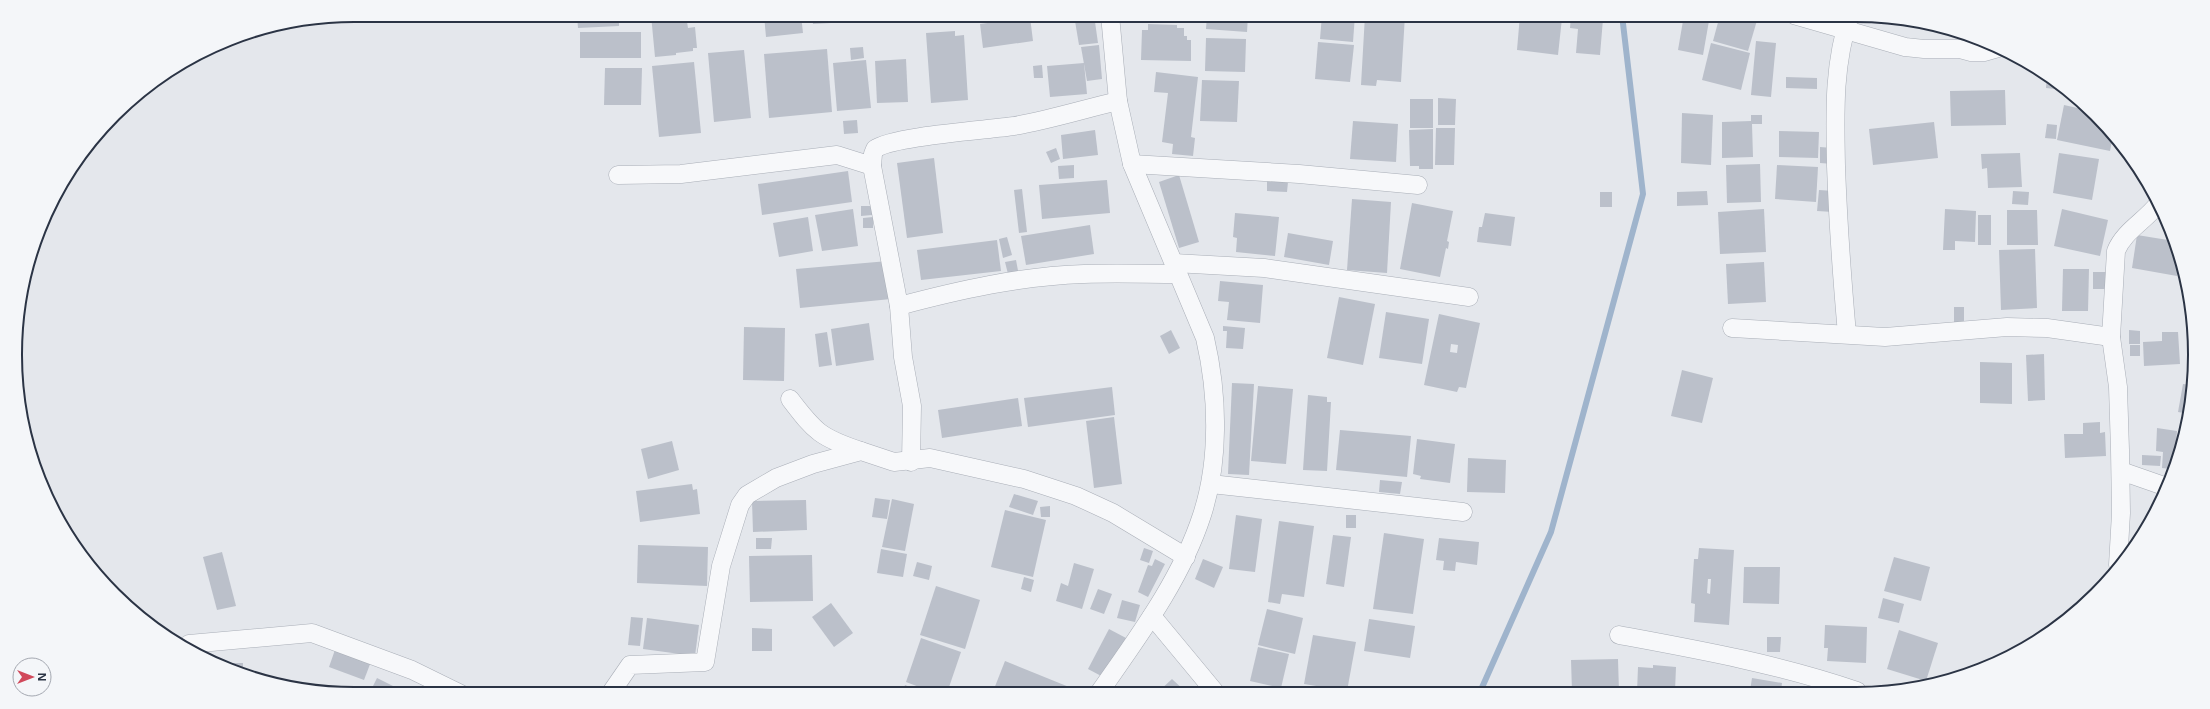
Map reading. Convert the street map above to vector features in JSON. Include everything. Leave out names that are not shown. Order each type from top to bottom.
[{"type":"street","points":[[1103,687],[1152,616],[1186,557],[1202,515],[1211,484],[1215,406],[1211,363],[1205,338],[1132,164],[1118,101],[1111,22]]},
{"type":"street","points":[[1847,334],[1839,238],[1834,97],[1847,22],[1905,47],[1924,49],[1960,49],[1971,52],[1990,50]]},
{"type":"street","points":[[911,462],[912,406],[903,357],[899,306],[872,166],[875,149],[889,143],[1015,126],[1118,101]]},
{"type":"street","points":[[618,175],[681,174],[837,155],[872,166]]},
{"type":"street","points":[[1132,164],[1299,174],[1418,185]]},
{"type":"street","points":[[2118,558],[2121,513],[2118,387],[2111,336],[2116,251],[2120,240],[2148,217],[2155,208]]},
{"type":"street","points":[[899,306],[958,290],[1012,282],[1083,274],[1176,268],[1264,268],[1469,297]]},
{"type":"street","points":[[1732,328],[1885,336],[2007,327],[2047,328],[2111,336]]},
{"type":"street","points":[[790,399],[811,427],[832,442],[894,462],[911,462],[930,458],[1024,479],[1076,496],[1113,513],[1186,557]]},
{"type":"street","points":[[615,687],[630,665],[705,662],[721,566],[740,506],[747,495],[776,478],[813,464],[862,451]]},
{"type":"street","points":[[2120,471],[2162,485]]},
{"type":"street","points":[[1211,484],[1463,512]]},
{"type":"street","points":[[1152,616],[1211,687]]},
{"type":"street","points":[[191,644],[312,633],[412,670],[447,687]]},
{"type":"street","points":[[1619,635],[1749,660],[1816,685],[1830,687]]},
{"type":"building","points":[[578,22],[619,22],[619,26],[578,28]]},
{"type":"building","points":[[652,22],[687,22],[688,28],[695,27],[697,48],[693,48],[693,51],[676,53],[676,55],[655,57]]},
{"type":"building","points":[[765,22],[802,22],[803,33],[766,37]]},
{"type":"building","points":[[813,22],[849,22],[813,24]]},
{"type":"building","points":[[994,22],[1031,22],[1033,41],[983,48],[980,24]]},
{"type":"building","points":[[1075,22],[1095,22],[1098,43],[1079,45]]},
{"type":"building","points":[[1206,22],[1248,22],[1247,32],[1206,29]]},
{"type":"building","points":[[1321,22],[1354,22],[1353,42],[1320,39]]},
{"type":"building","points":[[1365,22],[1405,22],[1401,82],[1377,80],[1376,86],[1361,85]]},
{"type":"building","points":[[1519,22],[1562,22],[1558,55],[1517,50]]},
{"type":"building","points":[[1570,22],[1603,22],[1600,55],[1576,53],[1578,29],[1570,28]]},
{"type":"building","points":[[1683,22],[1709,22],[1703,55],[1678,50]]},
{"type":"building","points":[[1718,22],[1757,22],[1748,51],[1713,41]]},
{"type":"building","points":[[1148,24],[1177,25],[1177,28],[1184,28],[1184,36],[1187,36],[1187,40],[1191,40],[1191,61],[1141,60],[1142,30],[1148,30]]},
{"type":"building","points":[[955,31],[955,36],[964,35],[968,100],[931,103],[926,33]]},
{"type":"building","points":[[580,32],[641,32],[641,58],[580,58]]},
{"type":"building","points":[[1206,38],[1246,39],[1245,72],[1205,71]]},
{"type":"building","points":[[1756,41],[1776,43],[1771,97],[1751,95]]},
{"type":"building","points":[[1318,42],[1354,45],[1350,82],[1315,79]]},
{"type":"building","points":[[1711,43],[1750,53],[1741,90],[1702,80]]},
{"type":"building","points":[[1099,45],[1102,79],[1087,81],[1081,47]]},
{"type":"building","points":[[863,47],[864,58],[851,60],[850,48]]},
{"type":"building","points":[[827,49],[832,112],[769,118],[764,54]]},
{"type":"building","points":[[744,50],[751,118],[714,122],[708,53]]},
{"type":"building","points":[[906,59],[908,102],[877,103],[875,61]]},
{"type":"building","points":[[866,60],[871,108],[837,111],[833,63]]},
{"type":"building","points":[[694,62],[701,133],[659,137],[652,66]]},
{"type":"building","points":[[1084,63],[1087,94],[1050,97],[1047,66]]},
{"type":"building","points":[[1042,65],[1043,78],[1034,78],[1033,66]]},
{"type":"building","points":[[605,68],[642,68],[641,105],[604,105]]},
{"type":"building","points":[[1156,72],[1198,77],[1191,137],[1195,138],[1193,156],[1172,154],[1173,144],[1162,142],[1168,93],[1154,92]]},
{"type":"building","points":[[1786,77],[1817,78],[1817,89],[1786,88]]},
{"type":"building","points":[[1202,80],[1239,81],[1237,122],[1200,121]]},
{"type":"building","points":[[2046,83],[2055,89],[2046,88]]},
{"type":"building","points":[[2005,90],[2006,125],[1951,126],[1950,91]]},
{"type":"building","points":[[1438,98],[1456,99],[1455,125],[1438,125]]},
{"type":"building","points":[[1410,99],[1433,99],[1433,128],[1410,128]]},
{"type":"building","points":[[2064,105],[2079,108],[2091,119],[2112,143],[2110,151],[2057,140]]},
{"type":"building","points":[[1682,113],[1713,115],[1711,165],[1681,163]]},
{"type":"building","points":[[1751,115],[1762,115],[1762,124],[1752,124],[1753,157],[1722,158],[1722,122],[1751,121]]},
{"type":"building","points":[[857,120],[858,133],[844,134],[843,121]]},
{"type":"building","points":[[1353,121],[1398,124],[1396,162],[1350,159]]},
{"type":"building","points":[[1934,122],[1938,158],[1873,165],[1869,129]]},
{"type":"building","points":[[2047,124],[2057,125],[2056,139],[2045,138]]},
{"type":"building","points":[[1436,128],[1455,128],[1454,165],[1435,165]]},
{"type":"building","points":[[1433,129],[1433,169],[1419,169],[1419,166],[1410,166],[1409,130]]},
{"type":"building","points":[[1095,130],[1098,155],[1063,159],[1061,135]]},
{"type":"building","points":[[1779,131],[1819,132],[1818,158],[1779,157]]},
{"type":"building","points":[[1820,147],[1833,148],[1833,164],[1820,163]]},
{"type":"building","points":[[1056,148],[1060,159],[1051,163],[1046,152]]},
{"type":"building","points":[[2020,153],[2022,187],[1988,188],[1987,168],[1982,169],[1981,154]]},
{"type":"building","points":[[2059,153],[2099,159],[2092,200],[2053,193]]},
{"type":"building","points":[[934,158],[943,233],[907,238],[897,163]]},
{"type":"building","points":[[1760,164],[1761,202],[1727,203],[1726,165]]},
{"type":"building","points":[[1074,165],[1074,178],[1059,179],[1058,166]]},
{"type":"building","points":[[1777,165],[1818,167],[1816,202],[1775,199]]},
{"type":"building","points":[[848,171],[852,202],[762,215],[758,184]]},
{"type":"building","points":[[1179,175],[1199,242],[1179,248],[1159,182]]},
{"type":"building","points":[[1107,180],[1110,213],[1042,219],[1039,185]]},
{"type":"building","points":[[1267,180],[1288,182],[1287,192],[1267,191]]},
{"type":"building","points":[[1022,189],[1027,232],[1019,233],[1014,190]]},
{"type":"building","points":[[1819,190],[1834,191],[1833,212],[1817,211]]},
{"type":"building","points":[[1707,191],[1708,205],[1677,206],[1677,192]]},
{"type":"building","points":[[2013,191],[2029,192],[2028,205],[2012,204]]},
{"type":"building","points":[[1600,192],[1612,192],[1612,207],[1600,207]]},
{"type":"building","points":[[1352,199],[1391,202],[1387,273],[1347,270]]},
{"type":"building","points":[[1412,203],[1453,211],[1447,241],[1449,242],[1448,249],[1446,248],[1440,277],[1400,269]]},
{"type":"building","points":[[861,206],[872,206],[872,215],[861,216]]},
{"type":"building","points":[[853,209],[858,246],[822,251],[815,215]]},
{"type":"building","points":[[1764,209],[1766,252],[1720,254],[1718,212]]},
{"type":"building","points":[[1945,209],[1976,211],[1975,242],[1955,241],[1955,250],[1943,250]]},
{"type":"building","points":[[2062,209],[2108,220],[2100,256],[2054,246]]},
{"type":"building","points":[[2007,210],[2037,210],[2038,245],[2007,245]]},
{"type":"building","points":[[1235,213],[1279,217],[1275,256],[1236,252],[1237,238],[1233,237]]},
{"type":"building","points":[[1485,213],[1515,217],[1511,246],[1477,242],[1479,227],[1482,227]]},
{"type":"building","points":[[1978,215],[1991,215],[1991,245],[1978,245]]},
{"type":"building","points":[[808,217],[813,251],[779,257],[773,223]]},
{"type":"building","points":[[873,217],[873,228],[863,228],[863,218]]},
{"type":"building","points":[[1090,225],[1094,254],[1026,265],[1021,236]]},
{"type":"building","points":[[1288,233],[1333,241],[1329,265],[1284,257]]},
{"type":"building","points":[[2137,235],[2167,240],[2178,271],[2177,276],[2132,268]]},
{"type":"building","points":[[1007,237],[1012,255],[1003,258],[999,239]]},
{"type":"building","points":[[997,240],[1001,271],[921,280],[917,250]]},
{"type":"building","points":[[2035,249],[2037,308],[2001,310],[1999,250]]},
{"type":"building","points":[[1016,260],[1019,276],[1009,278],[1005,262]]},
{"type":"building","points":[[888,261],[891,299],[800,308],[796,269]]},
{"type":"building","points":[[1764,262],[1766,302],[1728,304],[1726,264]]},
{"type":"building","points":[[2063,269],[2089,269],[2088,311],[2062,311]]},
{"type":"building","points":[[2093,272],[2108,272],[2108,289],[2093,289]]},
{"type":"building","points":[[1220,281],[1263,285],[1260,323],[1227,320],[1229,302],[1218,301]]},
{"type":"building","points":[[1339,297],[1375,304],[1363,365],[1327,358]]},
{"type":"building","points":[[1954,307],[1964,307],[1964,325],[1954,325]]},
{"type":"building","points":[[1386,312],[1429,319],[1422,364],[1379,358]]},
{"type":"building","points":[[1439,314],[1480,323],[1466,388],[1459,387],[1457,392],[1424,385]],"holes":[[[1451,344],[1458,345],[1457,353],[1450,352]]]},
{"type":"building","points":[[869,323],[874,360],[836,366],[831,329]]},
{"type":"building","points":[[1223,326],[1245,328],[1243,349],[1226,348],[1227,331],[1223,331]]},
{"type":"building","points":[[744,327],[785,328],[784,381],[743,380]]},
{"type":"building","points":[[1171,330],[1180,348],[1169,354],[1160,336]]},
{"type":"building","points":[[2129,330],[2140,331],[2140,344],[2129,344]]},
{"type":"building","points":[[827,332],[832,365],[819,367],[815,334]]},
{"type":"building","points":[[2162,332],[2178,332],[2180,364],[2144,366],[2143,342],[2162,341]]},
{"type":"building","points":[[2130,345],[2140,345],[2140,356],[2130,356]]},
{"type":"building","points":[[2044,354],[2045,400],[2028,401],[2026,355]]},
{"type":"building","points":[[1980,362],[2012,363],[2012,404],[1980,403]]},
{"type":"building","points":[[1682,370],[1713,378],[1702,423],[1671,416]]},
{"type":"building","points":[[1232,383],[1254,384],[1249,475],[1228,474]]},
{"type":"building","points":[[2183,384],[2186,384],[2183,413],[2178,412]]},
{"type":"building","points":[[1258,386],[1293,389],[1286,464],[1251,461]]},
{"type":"building","points":[[1112,387],[1115,415],[1028,427],[1024,398]]},
{"type":"building","points":[[1308,395],[1327,397],[1327,402],[1331,402],[1327,471],[1303,470]]},
{"type":"building","points":[[1018,398],[1022,426],[942,438],[938,410]]},
{"type":"building","points":[[1114,417],[1122,484],[1094,488],[1086,421]]},
{"type":"building","points":[[2100,422],[2100,433],[2105,432],[2106,456],[2065,458],[2064,434],[2083,434],[2083,423]]},
{"type":"building","points":[[2157,428],[2177,431],[2176,444],[2167,469],[2162,468],[2163,452],[2156,451]]},
{"type":"building","points":[[1340,430],[1411,436],[1407,477],[1336,470]]},
{"type":"building","points":[[1417,439],[1455,444],[1450,483],[1420,479],[1421,476],[1413,474]]},
{"type":"building","points":[[672,441],[679,470],[648,479],[641,449]]},
{"type":"building","points":[[2142,455],[2161,456],[2160,466],[2142,465]]},
{"type":"building","points":[[1468,458],[1506,460],[1505,493],[1467,492]]},
{"type":"building","points":[[1380,480],[1402,482],[1400,494],[1379,492]]},
{"type":"building","points":[[692,484],[693,490],[697,489],[700,514],[640,522],[636,491]]},
{"type":"building","points":[[1014,494],[1038,501],[1033,515],[1009,507]]},
{"type":"building","points":[[875,498],[890,500],[887,519],[872,517]]},
{"type":"building","points":[[892,499],[914,504],[905,551],[882,547]]},
{"type":"building","points":[[806,500],[807,530],[753,532],[752,501]]},
{"type":"building","points":[[1050,506],[1050,517],[1041,517],[1040,507]]},
{"type":"building","points":[[1005,510],[1046,520],[1033,577],[991,567]]},
{"type":"building","points":[[1236,515],[1262,519],[1255,572],[1229,569]]},
{"type":"building","points":[[1346,515],[1356,515],[1356,528],[1346,528]]},
{"type":"building","points":[[1279,521],[1314,526],[1304,597],[1282,594],[1280,604],[1268,602]]},
{"type":"building","points":[[1384,533],[1424,539],[1413,614],[1373,609]]},
{"type":"building","points":[[1333,535],[1351,537],[1344,587],[1326,584]]},
{"type":"building","points":[[756,538],[772,538],[771,549],[756,549]]},
{"type":"building","points":[[1439,538],[1479,542],[1477,565],[1456,562],[1455,571],[1443,570],[1444,561],[1436,560]]},
{"type":"building","points":[[638,545],[708,547],[707,586],[637,583]]},
{"type":"building","points":[[1144,548],[1153,551],[1149,563],[1140,560]]},
{"type":"building","points":[[1699,548],[1734,550],[1729,625],[1694,622],[1695,604],[1691,603],[1694,559],[1698,559]],"holes":[[[1708,579],[1711,579],[1710,594],[1707,593]]]},
{"type":"building","points":[[881,549],[907,554],[903,577],[877,573]]},
{"type":"building","points":[[222,552],[236,606],[217,610],[203,557]]},
{"type":"building","points":[[812,555],[813,601],[750,602],[749,556]]},
{"type":"building","points":[[1894,557],[1930,567],[1921,601],[1884,591]]},
{"type":"building","points":[[1155,559],[1165,564],[1148,597],[1138,592],[1148,565],[1152,566]]},
{"type":"building","points":[[1203,559],[1223,567],[1214,588],[1195,579]]},
{"type":"building","points":[[917,562],[932,566],[929,580],[913,576]]},
{"type":"building","points":[[1074,563],[1094,569],[1082,609],[1056,601],[1061,583],[1068,586]]},
{"type":"building","points":[[1744,567],[1780,567],[1779,604],[1743,603]]},
{"type":"building","points":[[1024,577],[1034,580],[1031,592],[1021,589]]},
{"type":"building","points":[[936,586],[980,600],[965,649],[920,635]]},
{"type":"building","points":[[1098,589],[1112,594],[1104,614],[1090,609]]},
{"type":"building","points":[[1883,598],[1904,604],[1899,623],[1878,618]]},
{"type":"building","points":[[1122,600],[1140,605],[1135,622],[1117,618]]},
{"type":"building","points":[[831,603],[853,633],[834,647],[812,617]]},
{"type":"building","points":[[1267,609],[1303,618],[1295,654],[1258,645]]},
{"type":"building","points":[[631,617],[643,618],[640,646],[628,645]]},
{"type":"building","points":[[647,618],[699,625],[695,656],[643,649]]},
{"type":"building","points":[[1369,619],[1415,626],[1410,658],[1364,651]]},
{"type":"building","points":[[1825,625],[1867,627],[1866,663],[1827,661],[1828,648],[1824,648]]},
{"type":"building","points":[[752,628],[772,629],[772,651],[752,651]]},
{"type":"building","points":[[1109,629],[1126,638],[1105,678],[1088,669]]},
{"type":"building","points":[[1899,630],[1938,643],[1926,680],[1923,680],[1887,669]]},
{"type":"building","points":[[1313,635],[1356,642],[1348,687],[1322,687],[1304,684]]},
{"type":"building","points":[[1767,637],[1781,637],[1780,652],[1767,652]]},
{"type":"building","points":[[921,638],[961,652],[949,687],[919,687],[906,682]]},
{"type":"building","points":[[336,647],[372,659],[364,680],[329,667]]},
{"type":"building","points":[[1258,647],[1289,654],[1281,687],[1250,681]]},
{"type":"building","points":[[1618,659],[1619,687],[1572,687],[1571,660]]},
{"type":"building","points":[[1005,661],[1069,687],[995,687]]},
{"type":"building","points":[[230,663],[243,663],[243,667]]},
{"type":"building","points":[[1653,665],[1676,667],[1675,687],[1637,687],[1638,667],[1653,668]]},
{"type":"building","points":[[377,678],[395,687],[372,687]]},
{"type":"building","points":[[1752,678],[1782,683],[1782,687],[1751,687]]},
{"type":"building","points":[[1172,679],[1181,687],[1163,687]]},
{"type":"waterway","points":[[1482,687],[1551,532],[1643,194],[1623,22]]}]
